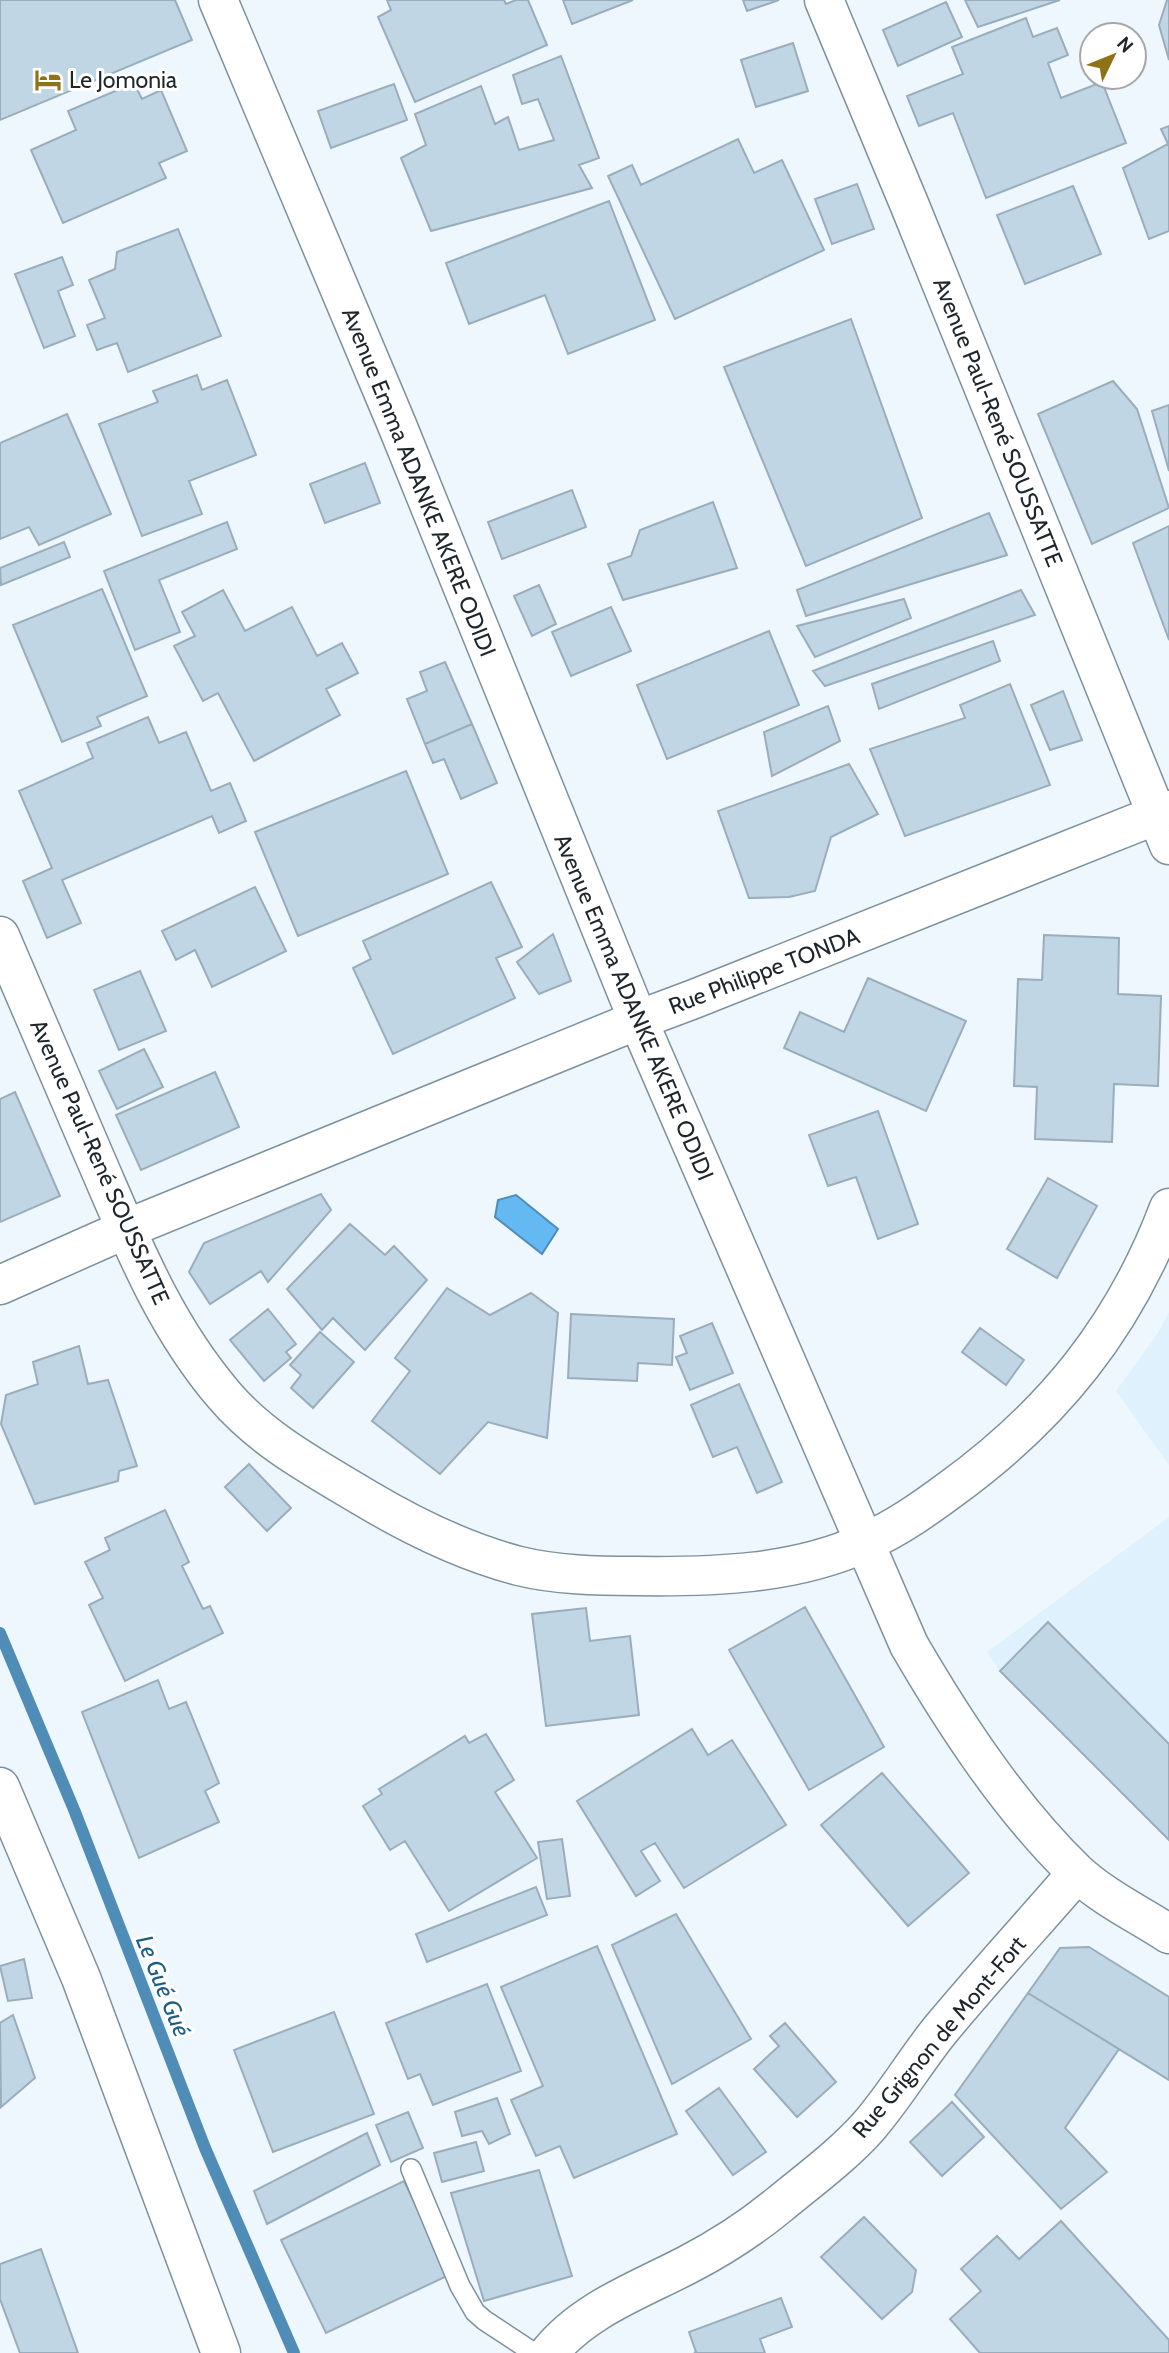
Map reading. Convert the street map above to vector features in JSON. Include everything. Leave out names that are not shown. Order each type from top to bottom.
[{"type":"street","name":"Avenue Emma ADANKE AKERE ODIDI","points":[[218,0],[397,425],[638,1020],[909,1645],[942,1701],[996,1777],[1077,1873],[1112,1899],[1169,1934]]},
{"type":"street","name":"Avenue Paul-René SOUSSATTE","points":[[824,0],[1165,823]]},
{"type":"street","name":"Rue Philippe TONDA","points":[[0,1285],[126,1229],[638,1020],[1165,823]]},
{"type":"street","name":"Avenue Paul-René SOUSSATTE","points":[[0,936],[141,1266],[187,1346],[225,1396],[259,1430],[301,1460],[395,1516],[466,1548],[520,1566],[573,1574],[683,1577],[757,1571],[811,1561],[864,1544],[903,1523],[978,1470],[1035,1420],[1061,1392],[1091,1356],[1121,1307],[1169,1208]]},
{"type":"street","points":[[0,1787],[81,1978],[221,2353]]},
{"type":"street","name":"Rue Grignon de Mont-Fort","points":[[549,2353],[559,2340],[588,2318],[744,2232],[857,2137],[906,2079],[940,2031],[1077,1873]]},
{"type":"lane","points":[[411,2169],[460,2286],[475,2312],[534,2353]]},
{"type":"shaded area","points":[[1169,1312],[1169,1465],[1116,1391],[1158,1333]]},
{"type":"shaded area","points":[[1169,1517],[1169,1840],[1000,1671],[987,1652]]},
{"type":"water","points":[[516,1195],[558,1229],[542,1254],[495,1217],[498,1200]]},
{"type":"building","name":"Le Jomonia","points":[[0,0],[175,0],[192,40],[0,120]]},
{"type":"building","points":[[387,0],[504,0],[506,4],[516,0],[528,0],[547,45],[415,102],[378,17],[391,10]]},
{"type":"building","points":[[563,0],[633,0],[572,24]]},
{"type":"building","points":[[743,0],[779,0],[747,11]]},
{"type":"building","points":[[965,0],[1060,0],[978,27]]},
{"type":"building","points":[[1169,0],[1169,60],[1159,25]]},
{"type":"building","points":[[946,2],[962,37],[898,66],[883,30]]},
{"type":"building","points":[[1026,18],[1033,37],[1057,28],[1068,55],[1048,63],[1061,98],[1079,91],[1106,91],[1126,143],[986,198],[953,113],[919,126],[907,96],[963,74],[952,47]]},
{"type":"building","points":[[793,43],[808,91],[756,107],[741,60]]},
{"type":"building","points":[[561,56],[599,158],[579,165],[592,188],[431,231],[401,158],[426,145],[415,114],[481,86],[495,124],[508,117],[519,150],[554,140],[538,99],[522,104],[513,75]]},
{"type":"building","points":[[134,83],[142,99],[161,90],[187,151],[159,163],[166,178],[63,223],[31,150],[76,130],[68,111]]},
{"type":"building","points":[[394,84],[407,120],[331,148],[318,111]]},
{"type":"building","points":[[1169,126],[1169,231],[1149,239],[1123,168],[1168,144],[1161,129]]},
{"type":"building","points":[[738,139],[754,173],[782,160],[824,250],[675,319],[608,176],[632,165],[641,185]]},
{"type":"building","points":[[857,184],[874,229],[832,244],[815,199]]},
{"type":"building","points":[[1073,186],[1101,254],[1025,284],[997,215]]},
{"type":"building","points":[[609,201],[655,320],[568,354],[545,295],[469,324],[446,263]]},
{"type":"building","points":[[178,229],[221,336],[128,372],[117,343],[97,350],[87,325],[105,318],[89,280],[115,269],[117,252]]},
{"type":"building","points":[[62,257],[73,285],[58,291],[75,336],[44,348],[15,274]]},
{"type":"building","points":[[851,319],[922,518],[806,566],[724,367]]},
{"type":"building","points":[[197,375],[202,390],[227,380],[256,455],[189,481],[202,514],[142,536],[99,424],[158,402],[153,391]]},
{"type":"building","points":[[1113,381],[1137,409],[1169,508],[1092,544],[1038,414]]},
{"type":"building","points":[[1169,405],[1169,471],[1152,411]]},
{"type":"building","points":[[67,414],[111,514],[39,545],[29,527],[0,539],[0,443]]},
{"type":"building","points":[[365,463],[380,503],[325,523],[310,484]]},
{"type":"building","points":[[572,490],[586,527],[502,559],[488,522]]},
{"type":"building","points":[[713,502],[737,568],[623,600],[608,564],[631,556],[640,530]]},
{"type":"building","points":[[989,513],[1007,555],[806,616],[797,590]]},
{"type":"building","points":[[227,522],[237,549],[159,580],[180,632],[135,650],[104,571]]},
{"type":"building","points":[[1169,526],[1169,640],[1133,543]]},
{"type":"building","points":[[64,542],[70,557],[1,585],[0,568]]},
{"type":"building","points":[[539,585],[556,624],[532,636],[514,596]]},
{"type":"building","points":[[102,589],[147,696],[97,717],[101,726],[62,742],[13,625]]},
{"type":"building","points":[[223,590],[245,631],[292,607],[317,656],[342,643],[358,673],[326,689],[340,715],[254,761],[218,693],[203,701],[174,646],[195,636],[182,612]]},
{"type":"building","points":[[1021,590],[1035,615],[825,686],[813,671]]},
{"type":"building","points":[[904,599],[911,618],[815,657],[797,626]]},
{"type":"building","points":[[611,607],[631,651],[571,676],[552,632]]},
{"type":"building","points":[[769,631],[799,705],[667,759],[637,685]]},
{"type":"building","points":[[993,641],[1000,661],[879,709],[872,684]]},
{"type":"building","points":[[445,662],[472,724],[425,744],[407,699],[427,691],[420,672]]},
{"type":"building","points":[[1010,684],[1050,785],[905,836],[870,749],[965,718],[960,705]]},
{"type":"building","points":[[1063,691],[1082,740],[1050,750],[1031,705]]},
{"type":"building","points":[[828,706],[840,741],[772,776],[764,732]]},
{"type":"building","points":[[148,717],[159,743],[186,732],[211,791],[230,783],[246,821],[219,833],[212,816],[62,880],[81,923],[47,938],[23,881],[52,868],[19,791],[93,758],[87,743]]},
{"type":"building","points":[[472,724],[497,783],[461,799],[444,759],[433,763],[425,744]]},
{"type":"building","points":[[849,764],[878,814],[831,837],[815,891],[789,897],[749,898],[718,811]]},
{"type":"building","points":[[406,771],[448,874],[298,936],[255,832]]},
{"type":"building","points":[[491,882],[522,947],[496,958],[515,998],[393,1054],[353,968],[371,959],[363,941]]},
{"type":"building","points":[[255,887],[286,951],[212,987],[195,950],[176,960],[162,931]]},
{"type":"building","points":[[553,934],[571,981],[539,994],[517,962]]},
{"type":"building","points":[[1044,935],[1119,938],[1118,994],[1161,996],[1158,1086],[1114,1084],[1112,1142],[1035,1139],[1037,1087],[1014,1086],[1018,979],[1042,980]]},
{"type":"building","points":[[140,971],[166,1031],[119,1050],[94,990]]},
{"type":"building","points":[[868,978],[966,1021],[926,1111],[784,1048],[800,1012],[844,1032]]},
{"type":"building","points":[[144,1049],[163,1087],[117,1109],[99,1071]]},
{"type":"building","points":[[215,1072],[239,1127],[141,1170],[116,1115]]},
{"type":"building","points":[[15,1092],[60,1196],[0,1222],[0,1099]]},
{"type":"building","points":[[878,1111],[918,1224],[878,1239],[856,1177],[828,1186],[809,1135]]},
{"type":"building","points":[[1048,1178],[1097,1206],[1057,1278],[1007,1249]]},
{"type":"building","points":[[321,1194],[331,1210],[268,1282],[261,1271],[210,1304],[189,1272],[204,1243]]},
{"type":"building","points":[[350,1224],[385,1255],[394,1246],[427,1280],[365,1350],[333,1318],[322,1330],[287,1289]]},
{"type":"building","points":[[447,1288],[490,1315],[531,1293],[558,1313],[547,1438],[488,1422],[440,1474],[372,1421],[410,1371],[395,1358]]},
{"type":"building","points":[[268,1309],[296,1344],[286,1352],[291,1358],[264,1381],[230,1340]]},
{"type":"building","points":[[571,1314],[674,1319],[672,1365],[638,1363],[637,1381],[568,1378]]},
{"type":"building","points":[[712,1323],[733,1373],[690,1390],[676,1357],[687,1353],[680,1336]]},
{"type":"building","points":[[980,1328],[1024,1360],[1006,1385],[962,1352]]},
{"type":"building","points":[[320,1332],[354,1362],[313,1408],[291,1388],[301,1375],[290,1365]]},
{"type":"building","points":[[79,1346],[88,1384],[108,1380],[137,1466],[119,1471],[118,1481],[35,1504],[1,1424],[6,1395],[38,1384],[33,1362]]},
{"type":"building","points":[[739,1384],[782,1482],[757,1493],[737,1447],[713,1457],[691,1405]]},
{"type":"building","points":[[249,1464],[291,1508],[267,1531],[225,1487]]},
{"type":"building","points":[[165,1510],[189,1562],[182,1566],[203,1609],[210,1606],[223,1633],[125,1681],[89,1605],[103,1598],[85,1562],[110,1550],[105,1538]]},
{"type":"building","points":[[805,1607],[884,1747],[809,1790],[729,1650]]},
{"type":"building","points":[[586,1608],[590,1641],[630,1636],[639,1715],[546,1726],[532,1614]]},
{"type":"building","points":[[1048,1622],[1169,1744],[1169,1840],[1000,1671]]},
{"type":"building","points":[[158,1680],[169,1709],[186,1702],[219,1783],[205,1791],[219,1822],[139,1858],[82,1712]]},
{"type":"building","points":[[692,1729],[708,1755],[732,1740],[786,1825],[684,1888],[655,1843],[641,1851],[660,1881],[636,1896],[577,1801]]},
{"type":"building","points":[[486,1734],[514,1780],[495,1792],[537,1858],[449,1911],[405,1841],[390,1850],[363,1806],[382,1794],[379,1789],[465,1736],[469,1743]]},
{"type":"building","points":[[882,1773],[969,1873],[908,1926],[821,1825]]},
{"type":"building","points":[[562,1839],[570,1896],[547,1899],[538,1842]]},
{"type":"building","points":[[536,1887],[547,1915],[427,1962],[416,1934]]},
{"type":"building","points":[[676,1914],[751,2039],[672,2084],[612,1945]]},
{"type":"building","points":[[597,1946],[677,2134],[574,2178],[560,2146],[536,2156],[511,2100],[543,2086],[501,1987]]},
{"type":"building","points":[[1089,1947],[1169,1997],[1169,2080],[1028,1993],[1060,1948]]},
{"type":"building","points":[[24,1959],[32,1998],[8,2001],[0,1966]]},
{"type":"building","points":[[487,1984],[521,2071],[433,2105],[420,2074],[408,2079],[386,2023]]},
{"type":"building","points":[[1028,1993],[1119,2049],[1065,2128],[1107,2172],[1061,2209],[955,2095]]},
{"type":"building","points":[[334,2012],[374,2114],[273,2152],[234,2050]]},
{"type":"building","points":[[13,2015],[35,2078],[1,2107],[0,2023]]},
{"type":"building","points":[[785,2023],[836,2082],[797,2117],[754,2069],[779,2046],[770,2036]]},
{"type":"building","points":[[719,2088],[766,2152],[733,2175],[686,2111]]},
{"type":"building","points":[[497,2098],[510,2134],[489,2144],[482,2131],[462,2136],[455,2112]]},
{"type":"building","points":[[952,2102],[984,2137],[942,2176],[910,2142]]},
{"type":"building","points":[[408,2112],[423,2148],[391,2162],[376,2125]]},
{"type":"building","points":[[367,2133],[380,2165],[267,2224],[254,2191]]},
{"type":"building","points":[[476,2142],[484,2171],[442,2182],[434,2153]]},
{"type":"building","points":[[539,2170],[572,2276],[484,2301],[451,2193]]},
{"type":"building","points":[[404,2181],[449,2275],[326,2333],[281,2240]]},
{"type":"building","points":[[864,2217],[916,2270],[912,2292],[882,2319],[821,2257]]},
{"type":"building","points":[[1061,2221],[1169,2340],[1169,2353],[980,2353],[950,2319],[981,2291],[961,2269],[997,2236],[1019,2259]]},
{"type":"building","points":[[41,2249],[78,2353],[20,2353],[0,2299],[0,2264]]},
{"type":"building","points":[[781,2298],[792,2327],[760,2339],[765,2353],[694,2353],[696,2352],[689,2332]]},
{"type":"waterway","name":"Le Gué Gué","points":[[0,1633],[75,1812],[205,2148],[294,2353]]},
{"type":"place","name":"Le Jomonia","points":[[48,80]]}]
